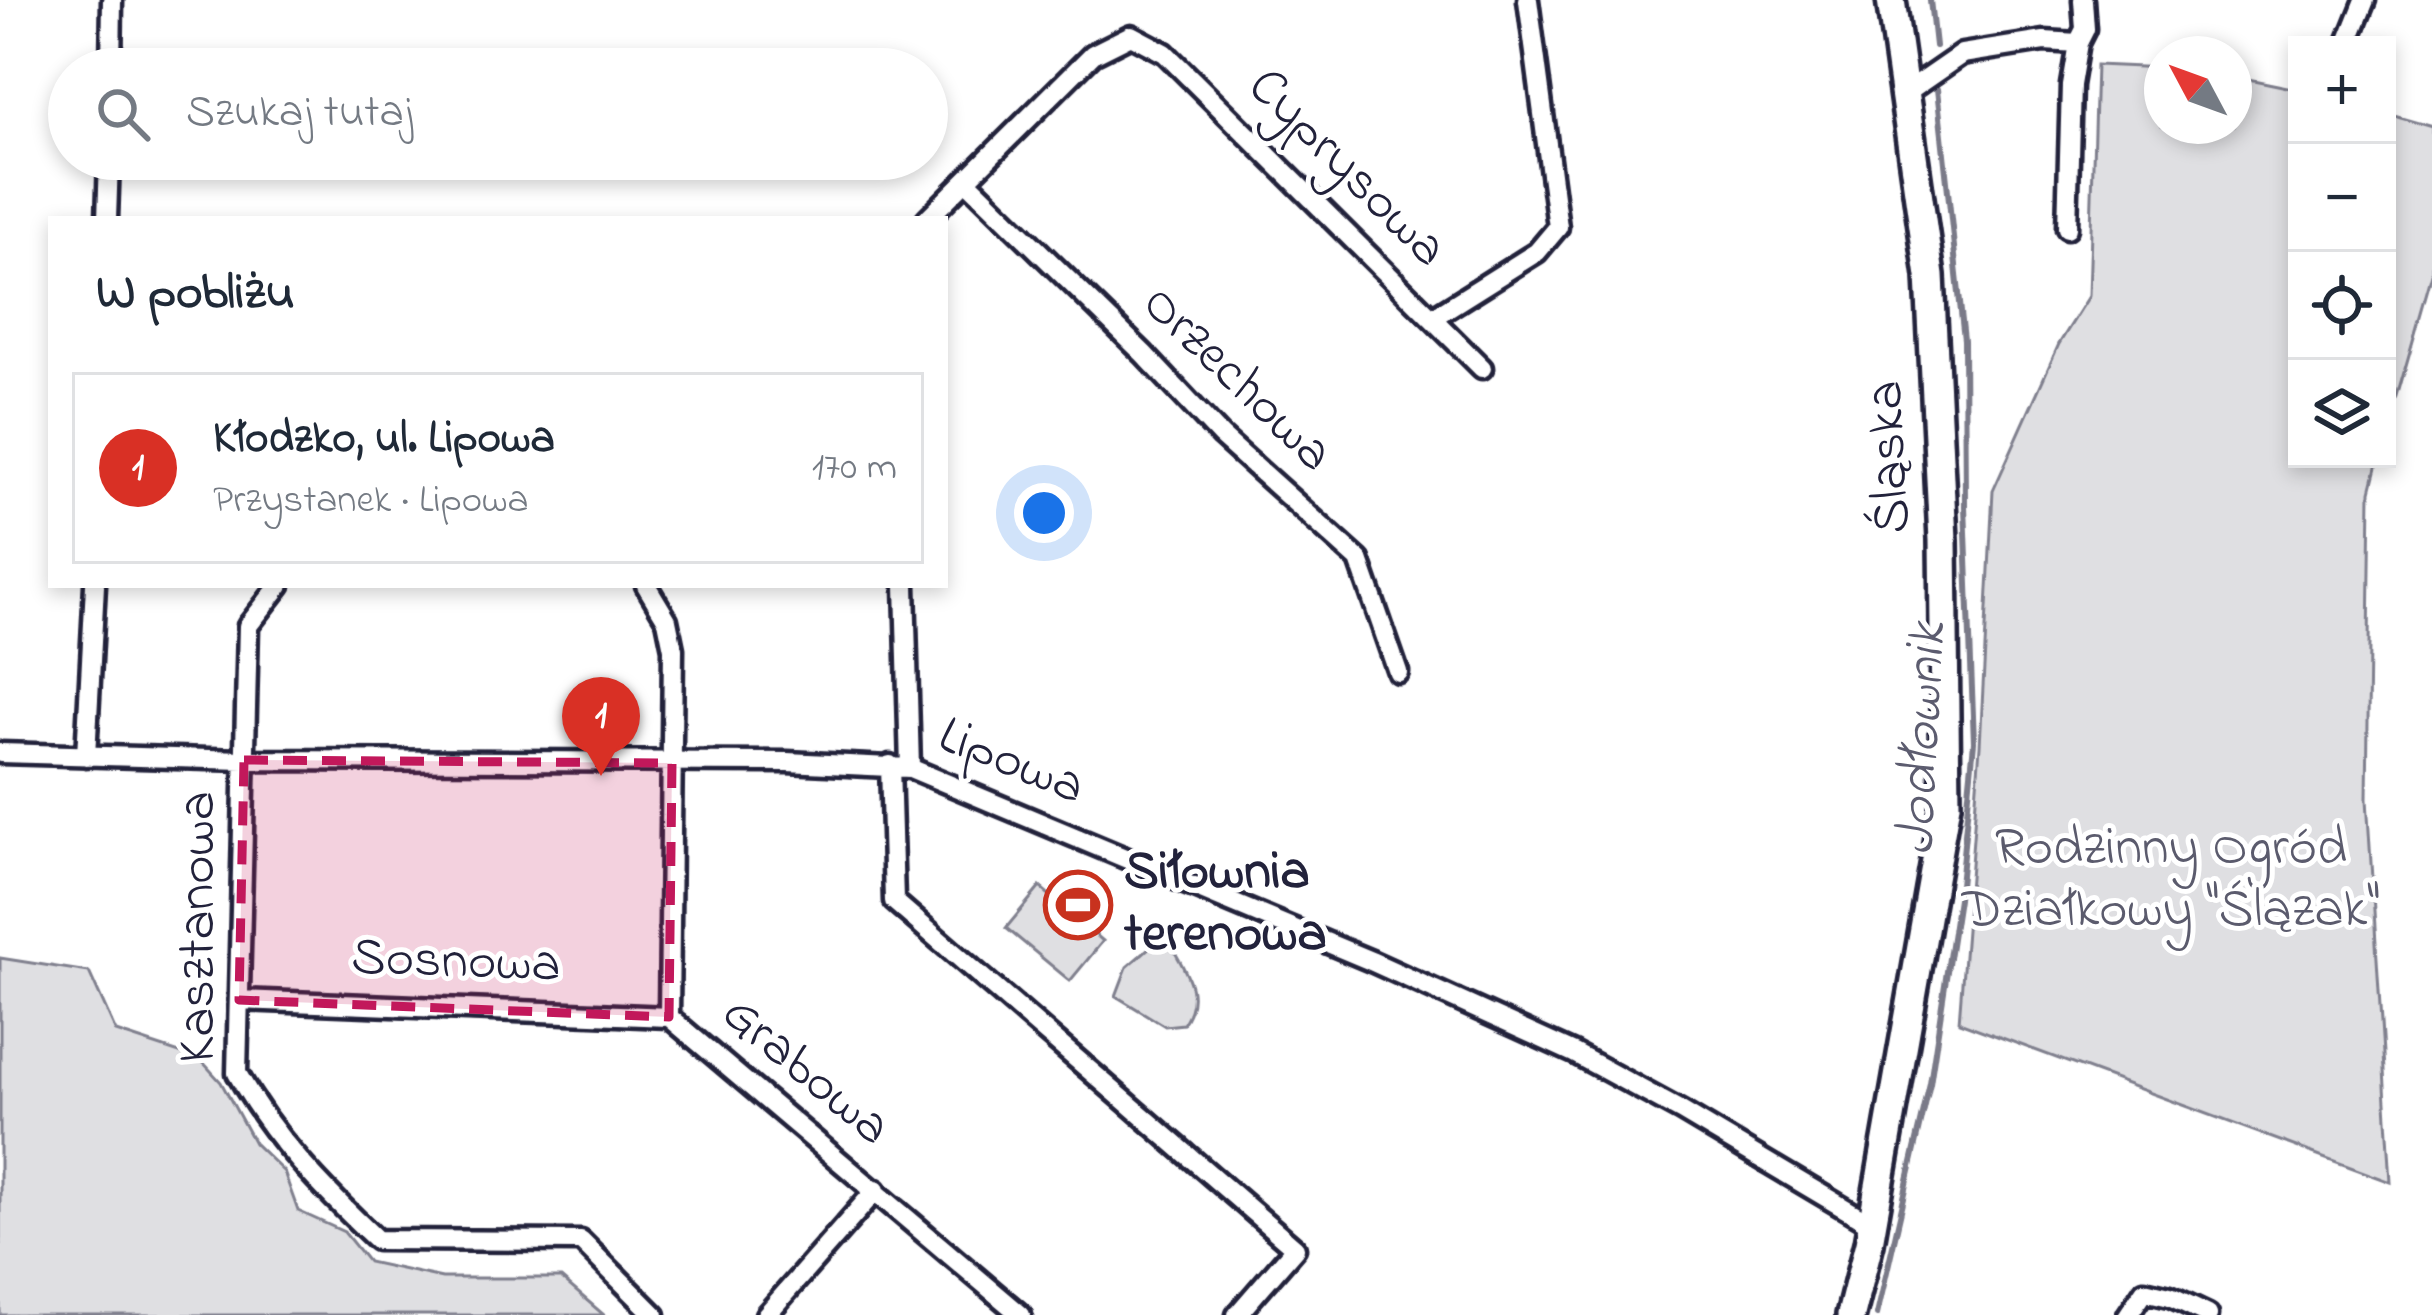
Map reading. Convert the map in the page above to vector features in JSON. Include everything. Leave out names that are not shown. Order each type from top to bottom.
[{"type":"street","points":[[111,48],[112,0]]},
{"type":"street","name":"Cyprysowa","points":[[1432,318],[1537,252],[1558,226],[1528,0]]},
{"type":"street","name":"Śląska","points":[[1851,1315],[1946,805],[1943,540],[1930,276],[1892,0]]},
{"type":"street","points":[[2067,228],[2071,85],[2085,29],[2083,0]]},
{"type":"street","points":[[2351,36],[2366,0]]},
{"type":"street","name":"Cyprysowa","points":[[930,216],[1093,54],[1131,35],[1166,53],[1482,368]]},
{"type":"street","points":[[1906,92],[1962,54],[2044,41],[2078,44]]},
{"type":"street","points":[[107,216],[108,180]]},
{"type":"street","name":"Orzechowa","points":[[967,181],[1221,436],[1359,560],[1398,672]]},
{"type":"street","points":[[86,756],[94,588]]},
{"type":"street","name":"Kasztanowa","points":[[278,588],[248,626],[236,1073],[257,1109],[314,1180],[377,1240],[581,1241],[655,1315]]},
{"type":"street","name":"Grabowa","points":[[648,588],[667,620],[674,649],[668,1017],[1021,1315]]},
{"type":"street","points":[[905,588],[893,901],[1294,1248],[1237,1315]]},
{"type":"street","name":"Lipowa","points":[[0,753],[900,767],[1371,961],[1574,1053],[1871,1224]]},
{"type":"street","name":"Sosnowa","points":[[239,1000],[668,1017]]},
{"type":"street","points":[[766,1315],[876,1190]]},
{"type":"street","points":[[2128,1315],[2144,1291],[2208,1315]]},
{"type":"highlighted area","points":[[244,760],[672,763],[669,1017],[239,1000]]},
{"type":"green space","name":"Rodzinny Ogród Działkowy \"Ślązak\"","points":[[2096,65],[2144,67],[2144,144],[2252,144],[2252,80],[2288,87],[2288,468],[2377,468],[2371,491],[2367,799],[2391,1182],[1959,1022],[1993,491],[2059,344],[2089,296]]},
{"type":"green space","points":[[2396,117],[2432,127],[2432,274],[2396,400]]},
{"type":"green space","points":[[1040,887],[1103,941],[1070,981],[1006,928]]},
{"type":"green space","points":[[1151,946],[1172,947],[1187,976],[1192,1004],[1183,1024],[1165,1026],[1116,996],[1127,967]]},
{"type":"green space","points":[[0,958],[89,972],[116,1032],[201,1060],[221,1082],[254,1143],[284,1172],[298,1211],[344,1232],[368,1262],[442,1278],[561,1278],[604,1315],[0,1315]]},
{"type":"waterway","name":"Jodłownik","points":[[1930,0],[1935,46]]},
{"type":"waterway","name":"Jodłownik","points":[[1877,1315],[1930,1084],[1960,885],[1974,742],[1964,340],[1937,89]]},
{"type":"place","name":"Kłodzko, ul. Lipowa","points":[[601,776]]},
{"type":"place","name":"Siłownia terenowa","points":[[1078,905]]}]
